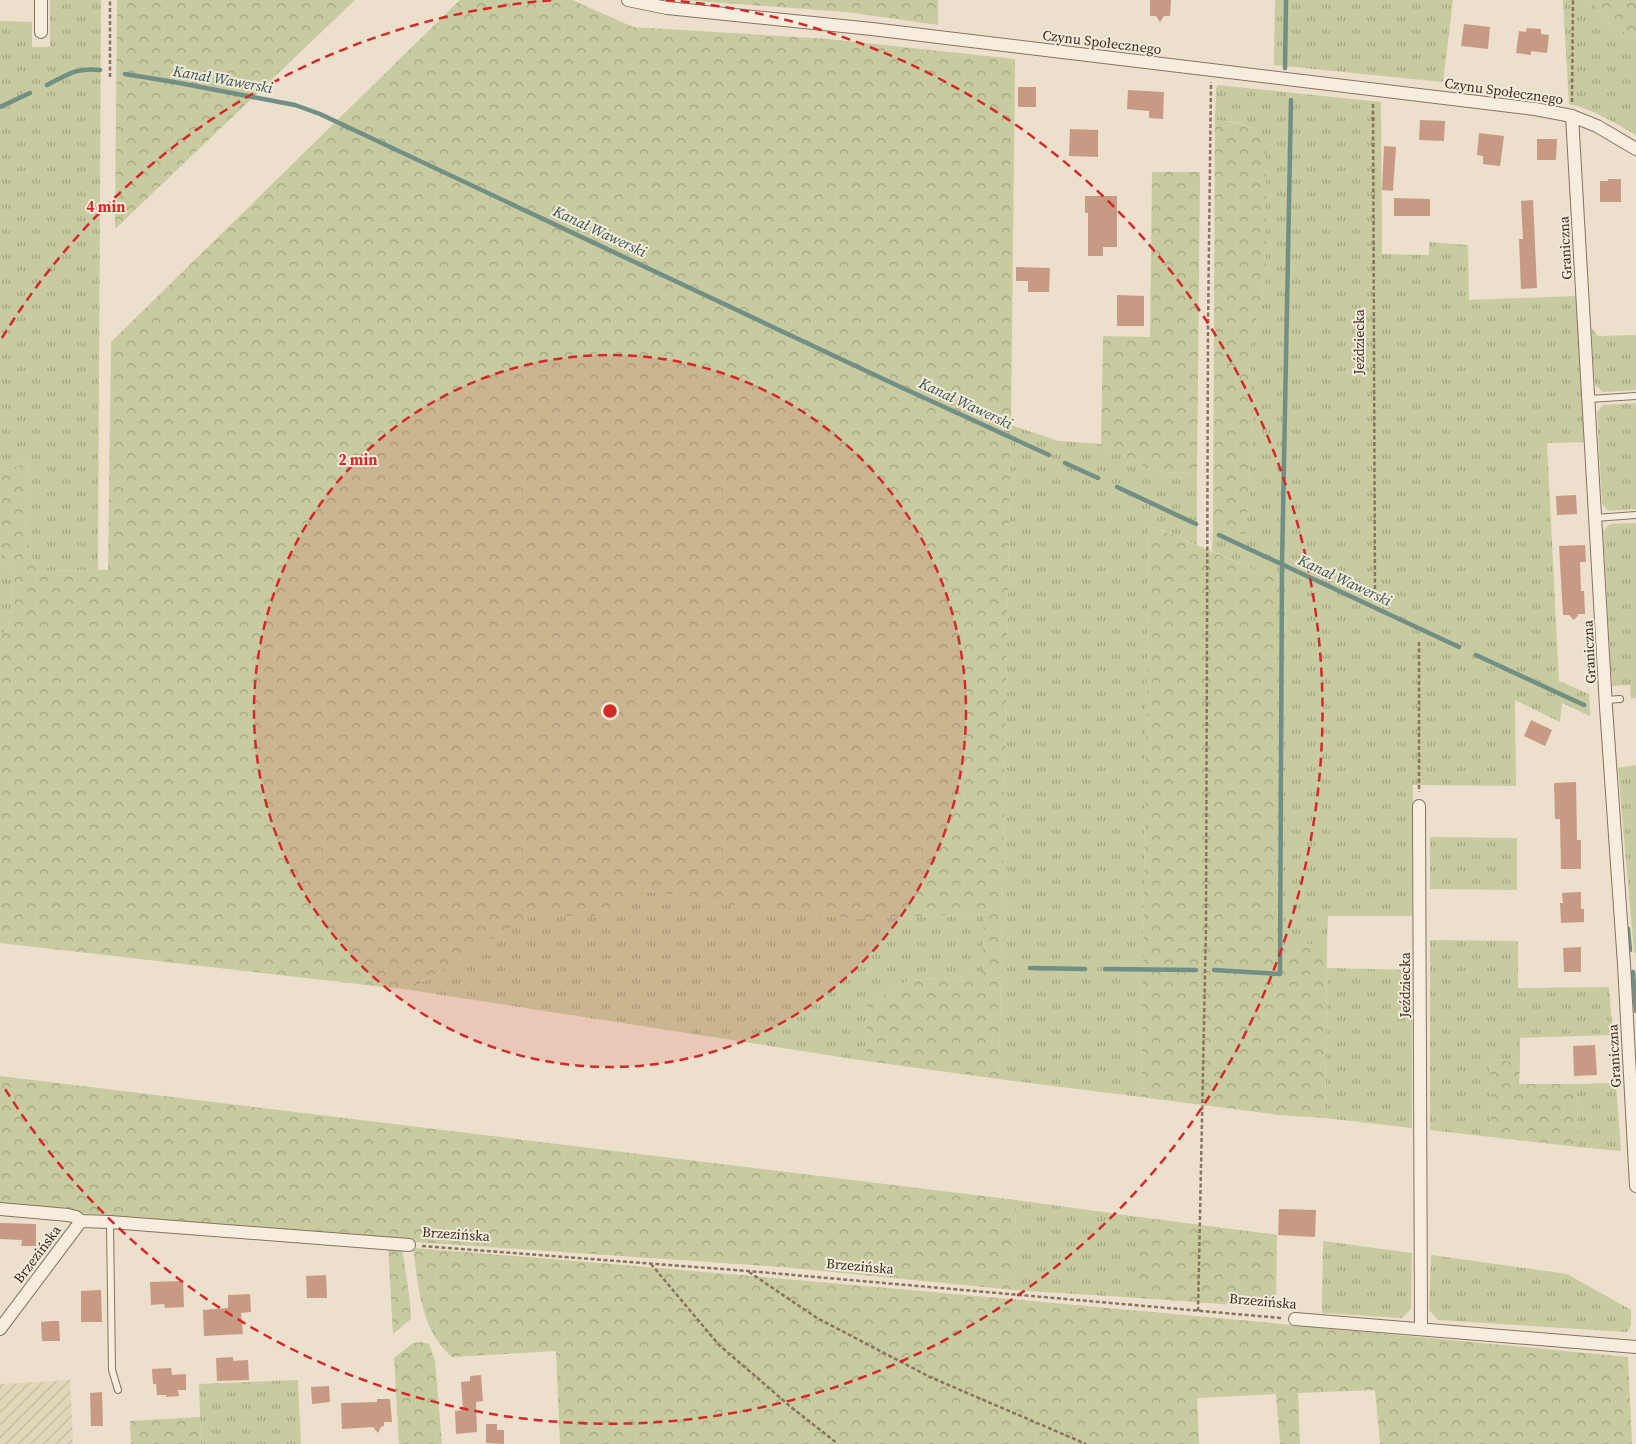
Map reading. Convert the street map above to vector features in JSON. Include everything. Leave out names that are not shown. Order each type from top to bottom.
[{"type":"street","points":[[41,0],[41,32]]},
{"type":"street","name":"Czynu Społecznego","points":[[628,0],[667,8],[872,29],[1535,109],[1572,116],[1597,126],[1636,149]]},
{"type":"street","name":"Graniczna","points":[[1572,116],[1636,1186]]},
{"type":"street","name":"Jeździecka","points":[[1419,806],[1421,1329]]},
{"type":"street","name":"Brzezińska","points":[[0,1210],[68,1214],[76,1216],[80,1221],[409,1245]]},
{"type":"street","name":"Brzezińska","points":[[0,1329],[80,1221]]},
{"type":"street","name":"Brzezińska","points":[[1295,1319],[1636,1347]]},
{"type":"lane","points":[[1588,399],[1636,396]]},
{"type":"lane","points":[[1596,518],[1636,515]]},
{"type":"lane","points":[[1606,700],[1620,699]]},
{"type":"lane","points":[[110,1222],[112,1370],[118,1390]]},
{"type":"path","points":[[110,0],[110,77]]},
{"type":"path","points":[[1572,0],[1572,116]]},
{"type":"path","points":[[1198,1310],[1206,926],[1211,71]]},
{"type":"path","name":"Jeździecka","points":[[1373,90],[1375,594]]},
{"type":"path","points":[[1419,642],[1419,806]]},
{"type":"path","name":"Brzezińska","points":[[409,1245],[748,1271],[1295,1319]]},
{"type":"path","points":[[651,1264],[718,1345],[838,1444]]},
{"type":"path","points":[[748,1271],[817,1318],[930,1377],[1086,1444]]},
{"type":"shaded area","points":[[70,1380],[73,1444],[0,1444],[0,1384]]},
{"type":"green space","points":[[50,0],[101,0],[98,570],[37,571],[25,534],[28,462],[0,472],[0,21],[32,22],[32,47],[50,47]]},
{"type":"green space","points":[[117,0],[355,0],[115,229]]},
{"type":"green space","points":[[460,0],[572,0],[633,27],[828,39],[1015,59],[1011,425],[999,1079],[866,1061],[867,1005],[909,980],[982,975],[984,914],[854,919],[724,904],[646,891],[590,918],[537,914],[493,938],[410,990],[0,943],[0,638],[9,626],[13,592],[11,570],[5,556],[0,553],[0,472],[28,462],[25,534],[37,571],[108,570],[111,342]]},
{"type":"green space","points":[[683,0],[938,0],[938,25],[847,12]]},
{"type":"green space","points":[[1275,0],[1453,0],[1443,82],[1274,65]]},
{"type":"green space","points":[[1563,0],[1589,0],[1611,24],[1636,39],[1636,135],[1595,113],[1569,104]]},
{"type":"green space","points":[[1589,0],[1636,0],[1636,39],[1611,24]]},
{"type":"green space","points":[[1218,85],[1381,102],[1382,254],[1429,255],[1429,242],[1468,245],[1469,300],[1576,296],[1587,442],[1547,443],[1559,681],[1589,694],[1590,716],[1562,703],[1560,722],[1515,700],[1516,786],[1413,785],[1412,916],[1328,916],[1327,943],[1281,946],[1286,583],[1212,551],[1213,527],[1246,536],[1255,388],[1248,357],[1266,278],[1252,128],[1236,122],[1215,120],[1216,88]]},
{"type":"green space","points":[[1215,120],[1242,124],[1266,137],[1266,278],[1248,357],[1255,388],[1246,536],[1213,527]]},
{"type":"green space","points":[[1152,172],[1200,172],[1197,473],[1163,472],[1147,468],[1101,444],[1103,336],[1150,337]]},
{"type":"green space","points":[[1591,328],[1598,336],[1636,335],[1636,390],[1603,392],[1595,385]]},
{"type":"green space","points":[[1636,403],[1636,509],[1609,511],[1602,504],[1597,412],[1603,405]]},
{"type":"green space","points":[[1011,425],[1058,441],[1101,444],[1147,468],[1163,472],[1197,473],[1197,545],[1149,525],[1141,1097],[999,1079]]},
{"type":"green space","points":[[1636,523],[1636,698],[1631,699],[1630,685],[1612,686],[1603,531],[1610,524]]},
{"type":"green space","points":[[1149,525],[1286,583],[1281,945],[1327,943],[1325,1118],[1279,1115],[1141,1097]]},
{"type":"green space","points":[[0,553],[5,556],[11,570],[13,592],[9,626],[0,638]]},
{"type":"green space","points":[[1636,765],[1636,953],[1634,953],[1618,768]]},
{"type":"green space","points":[[1430,837],[1517,838],[1517,890],[1430,889]]},
{"type":"green space","points":[[646,891],[724,904],[854,919],[985,914],[983,975],[909,980],[867,1005],[866,1061],[410,990],[493,938],[537,914],[590,918]]},
{"type":"green space","points":[[1430,940],[1518,941],[1518,988],[1609,987],[1613,1035],[1520,1038],[1520,1062],[1490,1060],[1491,1137],[1430,1130]]},
{"type":"green space","points":[[1327,968],[1412,970],[1412,1128],[1325,1118]]},
{"type":"green space","points":[[1490,1060],[1520,1062],[1519,1084],[1577,1084],[1578,1147],[1491,1137]]},
{"type":"green space","points":[[0,1076],[1016,1200],[1014,1290],[782,1267],[387,1240],[0,1206]]},
{"type":"green space","points":[[1616,1083],[1621,1151],[1578,1147],[1577,1084]]},
{"type":"green space","points":[[1016,1200],[1139,1217],[1139,1298],[1014,1290]]},
{"type":"green space","points":[[1139,1217],[1277,1235],[1276,1308],[1139,1298]]},
{"type":"green space","points":[[1323,1241],[1412,1253],[1411,1309],[1402,1318],[1322,1313]]},
{"type":"green space","points":[[388,1246],[402,1248],[410,1301],[411,1319],[393,1334]]},
{"type":"green space","points":[[413,1248],[1020,1300],[1628,1357],[1632,1444],[1380,1444],[1375,1390],[1298,1393],[1300,1444],[1280,1444],[1276,1394],[1197,1398],[1199,1444],[560,1444],[556,1351],[452,1357],[441,1346],[427,1321],[420,1293]]},
{"type":"green space","points":[[1431,1255],[1567,1274],[1631,1310],[1631,1325],[1627,1332],[1438,1320],[1429,1310]]},
{"type":"green space","points":[[422,1342],[429,1344],[435,1361],[442,1444],[399,1444],[394,1358],[413,1343]]},
{"type":"green space","points":[[298,1380],[301,1444],[201,1444],[199,1384]]},
{"type":"green space","points":[[200,1417],[201,1444],[131,1444],[130,1421]]},
{"type":"building","points":[[1150,0],[1171,0],[1170,16],[1164,16],[1160,22],[1156,16],[1150,16]]},
{"type":"building","points":[[1464,24],[1490,27],[1488,49],[1461,46]]},
{"type":"building","points":[[1527,28],[1541,29],[1541,34],[1549,35],[1547,53],[1531,51],[1531,55],[1516,53],[1519,31],[1526,32]]},
{"type":"building","points":[[1018,87],[1036,87],[1036,107],[1018,107]]},
{"type":"building","points":[[1128,90],[1164,92],[1163,119],[1149,118],[1149,111],[1127,109]]},
{"type":"building","points":[[1420,120],[1445,121],[1444,141],[1419,140]]},
{"type":"building","points":[[1070,129],[1098,130],[1098,157],[1069,156]]},
{"type":"building","points":[[1479,133],[1504,136],[1500,166],[1483,164],[1483,156],[1477,155]]},
{"type":"building","points":[[1537,139],[1557,139],[1556,160],[1537,160]]},
{"type":"building","points":[[1384,146],[1396,147],[1393,191],[1382,190]]},
{"type":"building","points":[[1608,179],[1621,179],[1621,202],[1600,202],[1600,181],[1608,181]]},
{"type":"building","points":[[1085,196],[1117,196],[1117,247],[1103,247],[1103,256],[1088,256],[1088,213],[1085,213]]},
{"type":"building","points":[[1394,198],[1430,199],[1430,216],[1394,216]]},
{"type":"building","points":[[1533,200],[1537,288],[1521,289],[1519,239],[1523,239],[1521,201]]},
{"type":"building","points":[[1016,267],[1050,268],[1049,292],[1028,292],[1028,281],[1016,281]]},
{"type":"building","points":[[1117,295],[1144,296],[1144,326],[1117,326]]},
{"type":"building","points":[[1576,495],[1577,514],[1557,515],[1556,496]]},
{"type":"building","points":[[1585,545],[1586,562],[1580,562],[1581,591],[1584,591],[1585,614],[1579,614],[1574,620],[1569,615],[1563,615],[1559,546]]},
{"type":"building","points":[[1531,720],[1552,730],[1545,746],[1524,736]]},
{"type":"building","points":[[1576,782],[1577,840],[1581,840],[1581,869],[1561,869],[1560,819],[1555,819],[1554,783]]},
{"type":"building","points":[[1581,892],[1581,909],[1584,909],[1584,922],[1561,923],[1560,903],[1563,903],[1562,893]]},
{"type":"building","points":[[1581,947],[1581,972],[1564,972],[1563,948]]},
{"type":"building","points":[[1595,1045],[1597,1075],[1574,1076],[1573,1046]]},
{"type":"building","points":[[1279,1209],[1316,1210],[1315,1237],[1278,1235]]},
{"type":"building","points":[[0,1223],[36,1224],[36,1246],[21,1246],[22,1240],[0,1239]]},
{"type":"building","points":[[326,1275],[327,1298],[307,1298],[306,1276]]},
{"type":"building","points":[[183,1281],[184,1307],[165,1308],[164,1304],[151,1305],[150,1282]]},
{"type":"building","points":[[101,1290],[102,1322],[81,1322],[81,1291]]},
{"type":"building","points":[[250,1294],[251,1312],[241,1313],[243,1334],[204,1336],[203,1310],[228,1308],[228,1295]]},
{"type":"building","points":[[59,1321],[60,1341],[42,1341],[41,1322]]},
{"type":"building","points":[[233,1357],[233,1361],[248,1360],[249,1380],[217,1381],[216,1358]]},
{"type":"building","points":[[171,1368],[172,1375],[186,1374],[186,1390],[178,1390],[179,1396],[166,1397],[166,1395],[157,1395],[156,1384],[153,1384],[152,1369]]},
{"type":"building","points":[[481,1375],[483,1401],[476,1402],[477,1432],[456,1434],[455,1411],[463,1410],[461,1382],[470,1381],[470,1376]]},
{"type":"building","points":[[329,1386],[330,1402],[312,1404],[311,1387]]},
{"type":"building","points":[[102,1392],[103,1426],[91,1426],[90,1393]]},
{"type":"building","points":[[377,1399],[390,1399],[392,1422],[384,1422],[384,1426],[381,1427],[378,1433],[373,1427],[342,1429],[341,1403],[377,1402]]},
{"type":"building","points":[[486,1424],[497,1424],[497,1430],[504,1430],[504,1444],[486,1443]]},
{"type":"waterway","points":[[1285,68],[1286,0]]},
{"type":"waterway","name":"Kanał Wawerski","points":[[47,85],[78,71],[100,70]]},
{"type":"waterway","name":"Kanał Wawerski","points":[[125,74],[295,105],[320,114],[1049,455]]},
{"type":"waterway","name":"Kanał Wawerski","points":[[0,107],[30,93]]},
{"type":"waterway","points":[[1214,970],[1280,974],[1282,564],[1291,100]]},
{"type":"waterway","name":"Kanał Wawerski","points":[[1065,463],[1098,478]]},
{"type":"waterway","name":"Kanał Wawerski","points":[[1117,487],[1196,524]]},
{"type":"waterway","name":"Kanał Wawerski","points":[[1219,535],[1459,647]]},
{"type":"waterway","name":"Kanał Wawerski","points":[[1476,655],[1584,705]]},
{"type":"waterway","name":"Kanał Wawerski","points":[[1628,929],[1630,950]]},
{"type":"waterway","points":[[1030,968],[1085,969]]},
{"type":"waterway","points":[[1105,969],[1196,970]]},
{"type":"waterway","name":"Kanał Wawerski","points":[[1633,972],[1636,1011]]}]
